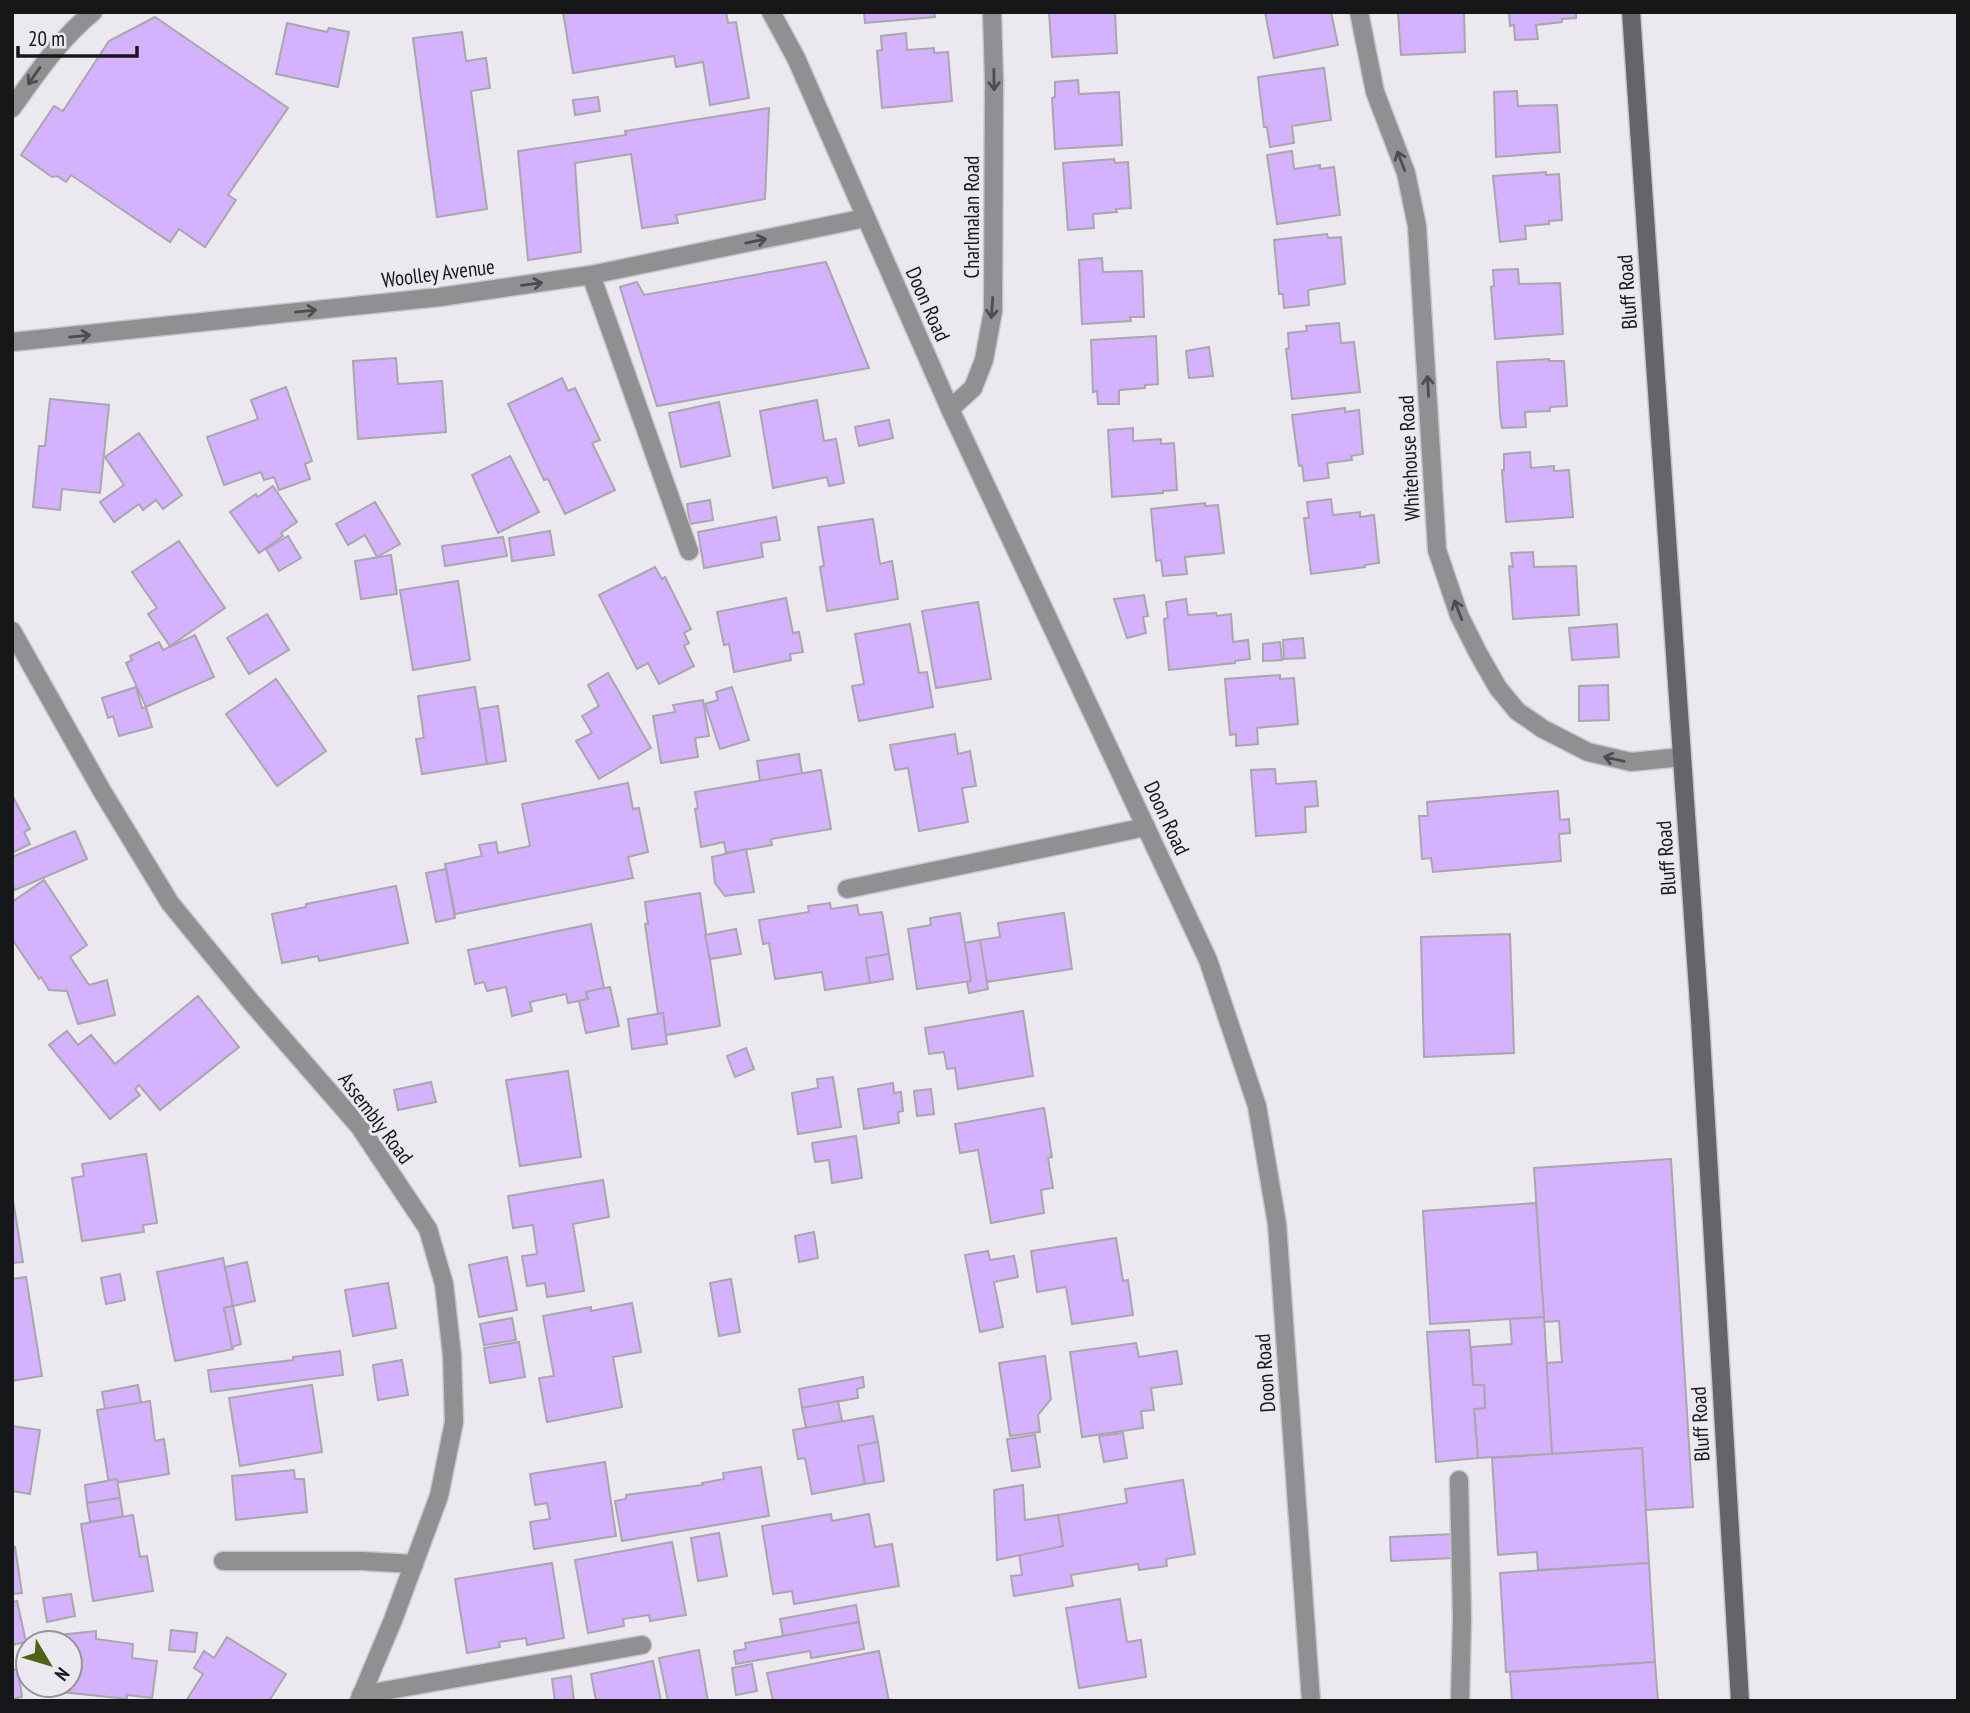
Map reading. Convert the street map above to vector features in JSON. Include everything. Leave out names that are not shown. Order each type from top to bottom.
[{"type":"main road","name":"Bluff Road","points":[[1632,12],[1682,757],[1740,1701]]},
{"type":"street","points":[[12,108],[50,54],[71,30],[93,12]]},
{"type":"street","name":"Doon Road","points":[[771,12],[796,58],[950,409],[1208,960],[1258,1106],[1277,1224],[1311,1701]]},
{"type":"street","name":"Charlmalan Road","points":[[950,409],[973,388],[984,360],[993,311],[992,12]]},
{"type":"street","name":"Whitehouse Road","points":[[1359,12],[1375,92],[1406,173],[1417,226],[1437,550],[1459,615],[1498,688],[1517,711],[1543,729],[1588,752],[1631,762],[1682,757]]},
{"type":"street","name":"Woolley Avenue","points":[[12,342],[440,297],[592,275],[865,218]]},
{"type":"street","points":[[592,275],[689,551]]},
{"type":"street","name":"Assembly Road","points":[[12,631],[102,791],[170,904],[359,1126],[428,1229],[444,1284],[452,1355],[454,1422],[439,1496],[393,1620],[360,1698]]},
{"type":"street","points":[[847,889],[1146,827]]},
{"type":"street","points":[[1459,1480],[1462,1618],[1460,1701]]},
{"type":"street","points":[[223,1561],[361,1561],[414,1564]]},
{"type":"street","points":[[360,1698],[642,1645]]},
{"type":"building","points":[[563,12],[726,12],[728,23],[736,22],[749,98],[710,105],[703,62],[676,67],[674,56],[573,73]]},
{"type":"building","points":[[864,12],[934,12],[935,17],[865,23]]},
{"type":"building","points":[[1049,12],[1115,12],[1117,53],[1052,57]]},
{"type":"building","points":[[1265,12],[1331,12],[1338,45],[1274,58]]},
{"type":"building","points":[[1398,12],[1464,12],[1465,52],[1401,55]]},
{"type":"building","points":[[1509,12],[1576,12],[1576,18],[1536,25],[1538,39],[1515,40],[1514,25],[1510,26]]},
{"type":"building","points":[[155,17],[288,108],[228,195],[236,200],[205,247],[179,229],[170,242],[71,175],[66,182],[57,176],[52,177],[21,155],[54,106],[63,111],[109,41]]},
{"type":"building","points":[[287,23],[327,32],[329,28],[349,32],[338,87],[276,74]]},
{"type":"building","points":[[462,32],[466,61],[486,58],[490,88],[471,91],[487,209],[437,217],[413,38]]},
{"type":"building","points":[[906,33],[907,50],[934,48],[934,53],[948,52],[952,101],[882,108],[877,51],[882,50],[881,36]]},
{"type":"building","points":[[1324,68],[1331,120],[1292,126],[1294,143],[1270,147],[1267,127],[1264,127],[1258,77]]},
{"type":"building","points":[[1078,80],[1079,94],[1119,92],[1122,145],[1055,149],[1052,98],[1055,97],[1055,82]]},
{"type":"building","points":[[1517,91],[1518,106],[1557,105],[1560,152],[1496,157],[1494,92]]},
{"type":"building","points":[[598,97],[600,111],[575,115],[573,100]]},
{"type":"building","points":[[769,108],[765,199],[676,215],[678,223],[642,228],[631,154],[575,163],[581,252],[528,260],[518,151],[626,135],[625,131]]},
{"type":"building","points":[[1292,151],[1294,169],[1320,165],[1320,169],[1334,167],[1340,215],[1277,224],[1267,155]]},
{"type":"building","points":[[1114,159],[1115,163],[1128,162],[1131,208],[1093,214],[1094,228],[1068,230],[1063,163]]},
{"type":"building","points":[[1546,172],[1546,175],[1559,174],[1562,220],[1525,226],[1526,239],[1500,242],[1493,176]]},
{"type":"building","points":[[1327,234],[1328,238],[1341,237],[1345,284],[1308,290],[1309,305],[1284,308],[1283,294],[1279,294],[1274,240]]},
{"type":"building","points":[[1102,258],[1103,272],[1142,271],[1144,317],[1130,317],[1131,321],[1082,324],[1079,260]]},
{"type":"building","points":[[826,262],[869,368],[657,406],[620,287],[637,282],[644,295]]},
{"type":"building","points":[[1518,269],[1519,284],[1560,283],[1563,334],[1495,339],[1491,287],[1494,286],[1493,270]]},
{"type":"building","points":[[1339,323],[1341,343],[1354,342],[1360,392],[1292,399],[1286,349],[1289,348],[1288,333],[1307,331],[1306,326]]},
{"type":"building","points":[[1156,336],[1158,384],[1119,390],[1119,404],[1098,404],[1097,391],[1093,392],[1091,340]]},
{"type":"building","points":[[1209,347],[1213,376],[1189,378],[1186,351]]},
{"type":"building","points":[[396,358],[398,384],[442,381],[446,432],[358,439],[353,361]]},
{"type":"building","points":[[1549,359],[1564,361],[1567,406],[1550,407],[1550,411],[1525,412],[1526,427],[1502,428],[1497,362]]},
{"type":"building","points":[[562,378],[568,391],[575,388],[600,440],[592,443],[615,490],[565,514],[548,479],[544,480],[508,404]]},
{"type":"building","points":[[286,387],[312,461],[305,464],[310,479],[279,490],[274,477],[264,480],[261,472],[224,485],[207,437],[258,419],[251,400]]},
{"type":"building","points":[[50,399],[109,405],[100,493],[62,489],[60,510],[33,507],[39,446],[45,446]]},
{"type":"building","points":[[817,400],[824,441],[836,439],[844,483],[829,486],[827,477],[773,488],[760,411]]},
{"type":"building","points":[[719,402],[730,456],[681,467],[669,413]]},
{"type":"building","points":[[1345,408],[1345,412],[1359,410],[1363,454],[1351,456],[1352,460],[1327,463],[1329,478],[1304,481],[1302,465],[1299,466],[1292,415]]},
{"type":"building","points":[[889,420],[893,438],[859,446],[855,427]]},
{"type":"building","points":[[1133,428],[1133,441],[1161,439],[1161,444],[1174,443],[1177,490],[1112,497],[1108,430]]},
{"type":"building","points":[[139,433],[182,495],[163,509],[156,500],[143,510],[139,504],[114,522],[100,502],[124,485],[105,457]]},
{"type":"building","points":[[1530,452],[1531,468],[1554,466],[1554,471],[1569,470],[1573,517],[1506,522],[1502,470],[1504,454]]},
{"type":"building","points":[[510,456],[539,512],[498,533],[472,475]]},
{"type":"building","points":[[273,486],[297,522],[259,553],[230,512]]},
{"type":"building","points":[[1331,499],[1333,515],[1360,512],[1360,517],[1374,515],[1379,563],[1311,574],[1304,518],[1309,518],[1307,502]]},
{"type":"building","points":[[710,500],[713,520],[690,524],[687,504]]},
{"type":"building","points":[[375,502],[400,544],[377,557],[365,535],[348,545],[336,524]]},
{"type":"building","points":[[1205,503],[1205,506],[1218,505],[1224,553],[1185,557],[1187,574],[1163,576],[1161,560],[1156,561],[1151,509]]},
{"type":"building","points":[[776,517],[780,540],[761,543],[763,557],[704,568],[698,532]]},
{"type":"building","points":[[873,519],[880,564],[892,561],[898,599],[827,611],[820,567],[824,566],[818,527]]},
{"type":"building","points":[[550,531],[554,555],[512,561],[509,538]]},
{"type":"building","points":[[288,536],[301,558],[279,571],[266,549]]},
{"type":"building","points":[[503,537],[507,556],[445,566],[442,546]]},
{"type":"building","points":[[179,541],[225,608],[170,646],[148,614],[157,608],[132,572]]},
{"type":"building","points":[[1533,552],[1534,567],[1576,566],[1579,615],[1513,619],[1509,566],[1513,567],[1511,553]]},
{"type":"building","points":[[391,555],[397,594],[361,599],[355,561]]},
{"type":"building","points":[[655,567],[662,579],[665,577],[691,629],[684,633],[689,643],[684,646],[694,666],[659,684],[648,663],[637,669],[599,595]]},
{"type":"building","points":[[458,581],[470,660],[413,670],[400,590]]},
{"type":"building","points":[[1144,595],[1148,616],[1143,617],[1146,633],[1127,638],[1114,599]]},
{"type":"building","points":[[786,598],[793,633],[799,632],[803,652],[790,654],[791,660],[734,672],[729,644],[724,645],[717,612]]},
{"type":"building","points":[[1186,599],[1188,615],[1231,614],[1233,642],[1248,640],[1250,659],[1169,670],[1164,619],[1168,618],[1166,602]]},
{"type":"building","points":[[978,602],[991,679],[936,688],[922,611]]},
{"type":"building","points":[[267,614],[289,650],[249,674],[227,638]]},
{"type":"building","points":[[910,624],[919,673],[927,672],[933,707],[859,721],[852,686],[864,684],[855,634]]},
{"type":"building","points":[[1617,624],[1619,657],[1572,660],[1569,628]]},
{"type":"building","points":[[195,635],[214,677],[146,707],[126,663],[132,660],[130,656],[159,642],[163,650]]},
{"type":"building","points":[[1303,638],[1305,658],[1284,659],[1283,640]]},
{"type":"building","points":[[1280,642],[1282,660],[1263,661],[1263,644]]},
{"type":"building","points":[[608,673],[651,748],[599,779],[576,741],[592,733],[582,716],[599,706],[588,685]]},
{"type":"building","points":[[1280,675],[1280,679],[1294,678],[1298,724],[1257,728],[1258,744],[1236,746],[1236,734],[1230,735],[1225,679]]},
{"type":"building","points":[[276,679],[326,751],[277,786],[226,714]]},
{"type":"building","points":[[1608,685],[1609,720],[1579,721],[1579,686]]},
{"type":"building","points":[[136,687],[142,708],[146,707],[152,727],[119,736],[113,716],[108,718],[102,698]]},
{"type":"building","points":[[475,687],[487,764],[422,774],[416,739],[424,738],[418,696]]},
{"type":"building","points":[[732,687],[749,740],[720,749],[705,704],[718,700],[716,692]]},
{"type":"building","points":[[703,700],[709,736],[695,738],[698,757],[661,763],[653,716],[675,712],[673,705]]},
{"type":"building","points":[[498,706],[506,761],[487,764],[479,709]]},
{"type":"building","points":[[955,734],[958,754],[970,751],[976,786],[962,788],[968,822],[919,831],[908,768],[895,770],[890,745]]},
{"type":"building","points":[[799,754],[802,774],[760,781],[757,761]]},
{"type":"building","points":[[1275,769],[1276,784],[1316,781],[1318,806],[1305,807],[1306,832],[1256,836],[1251,770]]},
{"type":"building","points":[[821,770],[831,829],[771,839],[772,845],[726,853],[724,842],[701,847],[695,792]]},
{"type":"building","points":[[628,783],[633,809],[639,808],[648,852],[628,857],[633,878],[455,914],[445,864],[482,856],[479,845],[496,842],[498,853],[530,846],[522,804]]},
{"type":"building","points":[[1558,791],[1560,820],[1569,819],[1570,833],[1559,834],[1561,861],[1433,872],[1431,858],[1422,859],[1419,816],[1428,816],[1427,802]]},
{"type":"building","points":[[12,795],[30,829],[24,832],[30,844],[12,853]]},
{"type":"building","points":[[75,831],[87,859],[15,890],[12,884],[12,857]]},
{"type":"building","points":[[746,849],[754,892],[725,896],[715,883],[712,857]]},
{"type":"building","points":[[446,869],[455,918],[436,922],[426,873]]},
{"type":"building","points":[[44,880],[87,945],[70,957],[89,985],[107,980],[115,1015],[78,1024],[67,991],[49,990],[12,939],[12,902]]},
{"type":"building","points":[[396,886],[408,943],[319,961],[318,956],[282,963],[272,914],[306,907],[306,904]]},
{"type":"building","points":[[700,893],[720,1026],[666,1035],[663,1013],[658,1014],[645,924],[648,924],[645,902]]},
{"type":"building","points":[[830,903],[831,909],[857,905],[859,915],[882,912],[889,954],[866,958],[870,983],[825,990],[822,972],[775,979],[769,943],[763,944],[759,920],[809,912],[808,906]]},
{"type":"building","points":[[960,913],[971,981],[917,989],[908,929],[931,925],[930,918]]},
{"type":"building","points":[[1064,913],[1072,969],[986,982],[980,940],[1000,937],[998,923]]},
{"type":"building","points":[[591,924],[604,988],[586,992],[588,999],[568,1003],[566,994],[530,1002],[532,1011],[512,1016],[506,987],[487,991],[484,982],[475,984],[468,950]]},
{"type":"building","points":[[736,929],[741,954],[710,959],[705,935]]},
{"type":"building","points":[[1510,934],[1514,1053],[1424,1057],[1421,937]]},
{"type":"building","points":[[980,940],[988,989],[969,993],[967,982],[971,981],[965,943]]},
{"type":"building","points":[[889,954],[893,979],[870,983],[866,958]]},
{"type":"building","points":[[610,987],[619,1026],[586,1033],[579,1001],[588,999],[586,992]]},
{"type":"building","points":[[198,996],[239,1047],[160,1110],[139,1085],[135,1089],[140,1095],[110,1119],[49,1045],[67,1031],[78,1045],[91,1035],[115,1064]]},
{"type":"building","points":[[1023,1011],[1033,1076],[958,1089],[955,1068],[947,1069],[944,1052],[929,1054],[925,1028]]},
{"type":"building","points":[[663,1013],[667,1044],[632,1049],[628,1019]]},
{"type":"building","points":[[746,1048],[754,1069],[735,1077],[727,1056]]},
{"type":"building","points":[[568,1071],[581,1157],[520,1166],[506,1080]]},
{"type":"building","points":[[833,1077],[841,1127],[798,1134],[792,1093],[818,1088],[817,1079]]},
{"type":"building","points":[[431,1082],[436,1102],[398,1110],[394,1090]]},
{"type":"building","points":[[893,1083],[894,1093],[901,1092],[903,1111],[898,1112],[899,1123],[864,1129],[858,1089]]},
{"type":"building","points":[[931,1089],[934,1114],[917,1116],[914,1091]]},
{"type":"building","points":[[1044,1108],[1052,1157],[1048,1158],[1053,1188],[1041,1190],[1044,1213],[991,1223],[978,1150],[960,1153],[955,1124]]},
{"type":"building","points":[[856,1136],[862,1178],[832,1183],[829,1160],[815,1162],[812,1143]]},
{"type":"building","points":[[146,1154],[157,1223],[143,1225],[144,1232],[82,1241],[72,1178],[84,1176],[82,1164]]},
{"type":"building","points":[[1671,1159],[1693,1507],[1646,1510],[1642,1448],[1552,1454],[1546,1363],[1562,1362],[1559,1321],[1544,1322],[1534,1168]]},
{"type":"building","points":[[603,1180],[609,1217],[573,1224],[584,1291],[547,1297],[545,1283],[527,1286],[522,1256],[537,1254],[533,1225],[513,1228],[508,1196]]},
{"type":"building","points":[[12,1194],[23,1262],[12,1263]]},
{"type":"building","points":[[1536,1203],[1544,1317],[1430,1324],[1423,1211]]},
{"type":"building","points":[[814,1232],[818,1258],[799,1262],[795,1236]]},
{"type":"building","points":[[1116,1238],[1123,1281],[1128,1280],[1133,1315],[1072,1324],[1066,1287],[1037,1292],[1031,1251]]},
{"type":"building","points":[[988,1251],[990,1260],[1014,1256],[1018,1277],[994,1282],[1003,1327],[980,1332],[965,1255]]},
{"type":"building","points":[[507,1257],[517,1310],[479,1317],[469,1265]]},
{"type":"building","points":[[223,1258],[233,1306],[224,1308],[233,1349],[175,1361],[157,1272]]},
{"type":"building","points":[[247,1262],[255,1301],[233,1306],[225,1267]]},
{"type":"building","points":[[120,1274],[125,1300],[106,1304],[101,1278]]},
{"type":"building","points":[[26,1277],[42,1376],[12,1381],[12,1279]]},
{"type":"building","points":[[731,1279],[740,1332],[719,1336],[710,1283]]},
{"type":"building","points":[[388,1283],[396,1328],[353,1336],[345,1290]]},
{"type":"building","points":[[632,1303],[641,1352],[613,1357],[622,1407],[547,1422],[539,1378],[554,1376],[543,1316]]},
{"type":"building","points":[[233,1306],[241,1344],[232,1347],[224,1308]]},
{"type":"building","points":[[1544,1317],[1552,1454],[1478,1458],[1474,1409],[1485,1408],[1484,1385],[1473,1385],[1471,1347],[1512,1344],[1510,1319]]},
{"type":"building","points":[[512,1318],[516,1340],[484,1345],[480,1324]]},
{"type":"building","points":[[1469,1330],[1473,1385],[1484,1385],[1485,1408],[1474,1409],[1478,1458],[1436,1462],[1427,1332]]},
{"type":"building","points":[[519,1342],[525,1377],[490,1383],[484,1348]]},
{"type":"building","points":[[1136,1343],[1139,1357],[1177,1351],[1182,1384],[1151,1388],[1154,1410],[1141,1411],[1143,1428],[1082,1437],[1070,1352]]},
{"type":"building","points":[[340,1351],[343,1375],[211,1392],[208,1370],[293,1360],[293,1357]]},
{"type":"building","points":[[1045,1356],[1051,1399],[1038,1415],[1040,1432],[1010,1436],[999,1363]]},
{"type":"building","points":[[402,1360],[408,1395],[378,1400],[373,1365]]},
{"type":"building","points":[[863,1377],[864,1387],[857,1389],[858,1398],[802,1408],[799,1389]]},
{"type":"building","points":[[138,1385],[141,1403],[105,1409],[102,1392]]},
{"type":"building","points":[[312,1385],[322,1452],[240,1466],[229,1398]]},
{"type":"building","points":[[150,1401],[155,1441],[164,1439],[169,1474],[109,1484],[97,1410]]},
{"type":"building","points":[[838,1401],[842,1421],[806,1428],[802,1408]]},
{"type":"building","points":[[873,1416],[878,1442],[858,1446],[865,1484],[812,1494],[805,1458],[798,1459],[793,1430]]},
{"type":"building","points":[[12,1426],[40,1430],[30,1494],[12,1491]]},
{"type":"building","points":[[1123,1433],[1127,1458],[1104,1462],[1099,1436]]},
{"type":"building","points":[[1035,1435],[1040,1467],[1012,1471],[1007,1439]]},
{"type":"building","points":[[878,1442],[884,1481],[865,1484],[858,1446]]},
{"type":"building","points":[[1642,1448],[1649,1563],[1538,1570],[1537,1552],[1498,1555],[1492,1458]]},
{"type":"building","points":[[605,1462],[616,1536],[534,1549],[530,1522],[550,1519],[547,1503],[535,1505],[530,1474]]},
{"type":"building","points":[[761,1467],[769,1516],[622,1541],[615,1501],[626,1499],[626,1495],[703,1485],[702,1483],[724,1479],[723,1473]]},
{"type":"building","points":[[294,1470],[295,1479],[304,1479],[307,1512],[236,1520],[232,1476]]},
{"type":"building","points":[[117,1479],[120,1498],[87,1503],[85,1485]]},
{"type":"building","points":[[1183,1480],[1195,1554],[1166,1559],[1167,1566],[1139,1570],[1138,1564],[1071,1575],[1073,1586],[1014,1596],[1011,1576],[1022,1575],[1019,1553],[1063,1546],[1058,1515],[1127,1503],[1125,1489]]},
{"type":"building","points":[[1023,1485],[1025,1520],[1058,1515],[1063,1546],[997,1560],[994,1490]]},
{"type":"building","points":[[120,1498],[123,1517],[90,1522],[87,1503]]},
{"type":"building","points":[[831,1514],[832,1521],[869,1514],[875,1547],[892,1544],[899,1586],[794,1604],[792,1591],[773,1594],[762,1526]]},
{"type":"building","points":[[133,1515],[140,1557],[147,1556],[153,1591],[93,1601],[81,1524]]},
{"type":"building","points":[[719,1533],[727,1576],[698,1581],[691,1538]]},
{"type":"building","points":[[1453,1534],[1454,1558],[1391,1561],[1390,1537]]},
{"type":"building","points":[[672,1542],[686,1615],[650,1621],[649,1615],[623,1619],[624,1626],[588,1633],[575,1560]]},
{"type":"building","points":[[12,1547],[15,1547],[22,1593],[12,1594]]},
{"type":"building","points":[[552,1563],[564,1638],[527,1645],[526,1638],[499,1642],[500,1647],[467,1653],[455,1579]]},
{"type":"building","points":[[1649,1563],[1655,1662],[1506,1672],[1500,1573]]},
{"type":"building","points":[[71,1594],[75,1616],[47,1622],[43,1598]]},
{"type":"building","points":[[1120,1599],[1127,1642],[1141,1640],[1146,1677],[1079,1688],[1066,1608]]},
{"type":"building","points":[[17,1601],[23,1629],[14,1629],[12,1645],[12,1602]]},
{"type":"building","points":[[856,1605],[859,1622],[783,1636],[780,1619]]},
{"type":"building","points":[[859,1622],[864,1649],[811,1658],[810,1651],[736,1664],[734,1651],[746,1649],[745,1643]]},
{"type":"building","points":[[171,1630],[197,1633],[195,1652],[169,1650]]},
{"type":"building","points":[[96,1631],[96,1639],[133,1644],[132,1658],[157,1661],[152,1698],[127,1695],[127,1699],[84,1694],[84,1632]]},
{"type":"building","points":[[227,1637],[286,1674],[269,1701],[186,1701],[203,1674],[194,1668],[204,1651],[214,1658]]},
{"type":"building","points":[[699,1650],[708,1701],[668,1701],[659,1658]]},
{"type":"building","points":[[879,1651],[889,1701],[773,1701],[767,1673]]},
{"type":"building","points":[[653,1661],[661,1701],[596,1701],[591,1674]]},
{"type":"building","points":[[1655,1662],[1658,1701],[1512,1701],[1510,1672]]},
{"type":"building","points":[[752,1664],[757,1691],[736,1695],[732,1668]]},
{"type":"building","points":[[12,1670],[14,1670],[12,1699]]},
{"type":"building","points":[[571,1676],[574,1701],[555,1701],[552,1679]]}]
